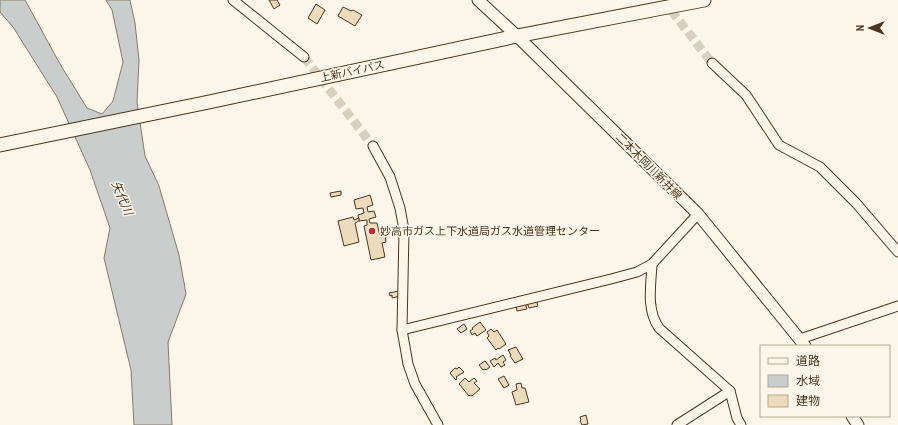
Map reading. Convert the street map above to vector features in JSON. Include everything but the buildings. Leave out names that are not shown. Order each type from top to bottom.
[{"type":"highway","name":"上新バイパス","points":[[0,145],[517,36],[704,0]]},
{"type":"main road","name":"二本木岡川新井線","points":[[478,0],[517,36],[698,214],[803,342]]},
{"type":"street","points":[[233,0],[304,57]]},
{"type":"street","points":[[712,63],[746,95],[779,145],[820,167],[856,203],[898,252]]},
{"type":"street","points":[[373,146],[390,177],[400,208],[404,230],[402,330],[408,364],[415,384],[438,425]]},
{"type":"street","points":[[402,330],[637,272],[652,264],[698,214]]},
{"type":"street","points":[[652,264],[650,305],[654,320],[659,328],[730,391],[737,418],[741,425]]},
{"type":"street","points":[[803,342],[898,306]]},
{"type":"street","points":[[677,425],[730,391]]},
{"type":"water","name":"矢代川","points":[[0,0],[25,0],[60,64],[87,108],[102,114],[113,101],[123,62],[112,10],[106,0],[130,0],[135,23],[139,60],[137,102],[145,156],[159,186],[179,255],[186,294],[168,342],[172,425],[134,425],[131,370],[104,258],[110,228],[90,170],[57,97],[13,27],[0,12]]},
{"type":"tunnel","points":[[663,0],[712,63]]},
{"type":"tunnel","points":[[304,57],[373,146]]},
{"type":"place","name":"妙高市ガス上下水道局ガス水道管理センター","points":[[372,231]]}]
